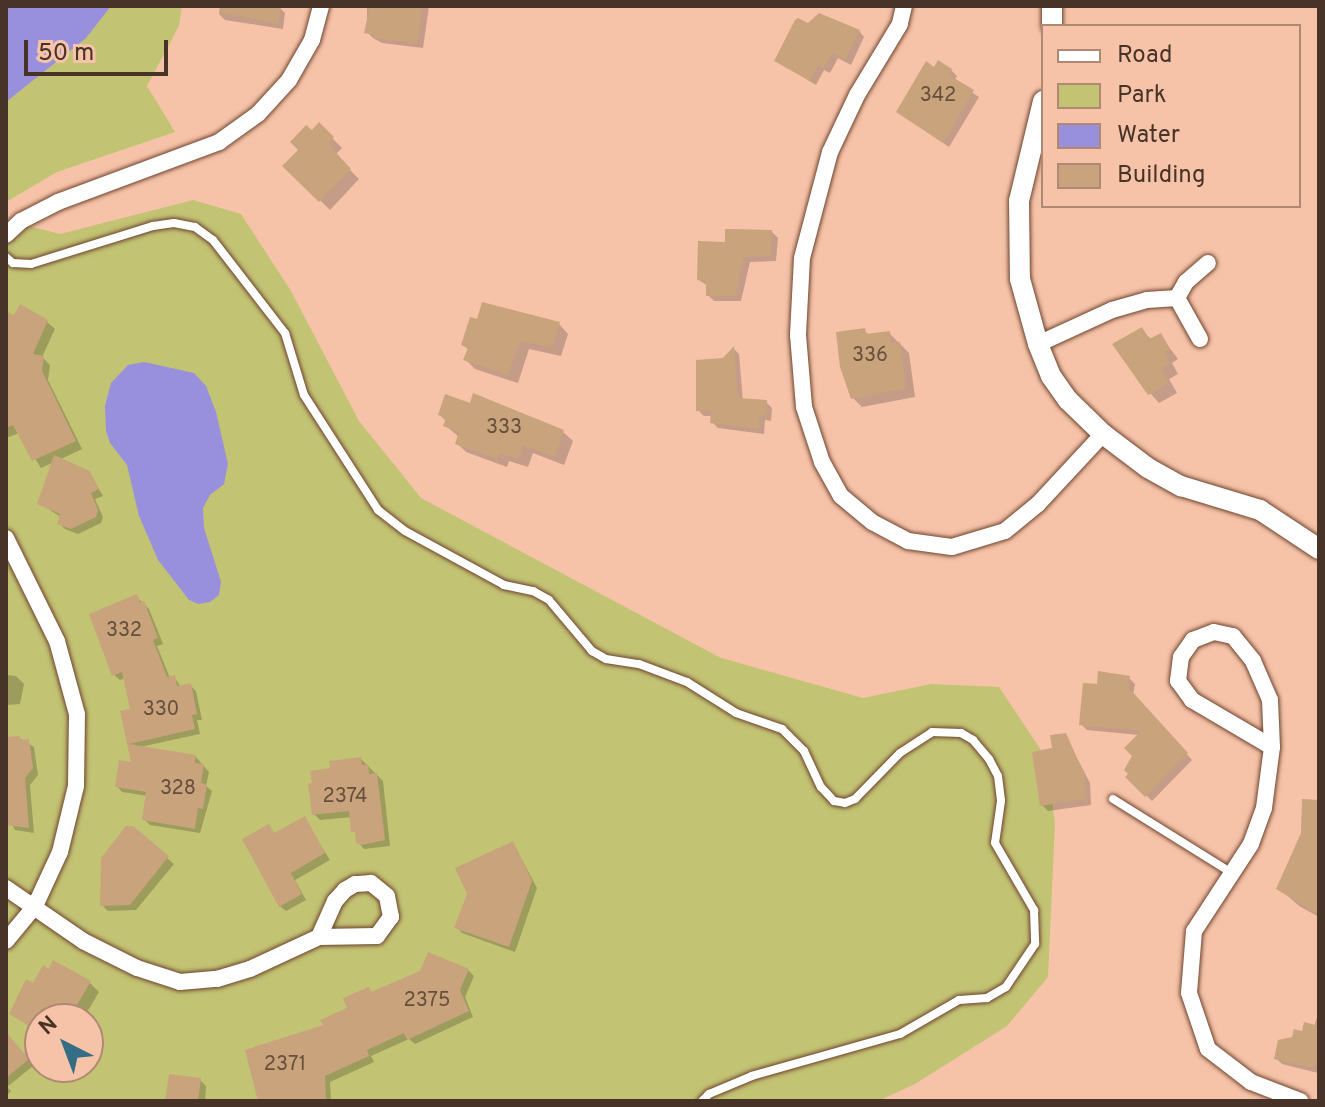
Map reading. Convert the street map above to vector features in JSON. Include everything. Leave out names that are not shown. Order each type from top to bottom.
[{"type":"street","points":[[6,235],[21,221],[58,202],[219,142],[248,121],[289,80],[312,40],[321,6]]},
{"type":"street","points":[[904,6],[900,24],[857,95],[830,152],[802,258],[798,335],[804,407],[822,462],[841,496],[872,522],[908,541],[952,547],[1005,531],[1038,504],[1103,434]]},
{"type":"street","points":[[1041,109],[1019,201],[1020,279],[1038,344],[1051,376],[1068,400],[1103,434],[1167,480],[1260,510],[1303,535],[1319,549]]},
{"type":"street","points":[[1177,298],[1186,282],[1208,263]]},
{"type":"street","points":[[1038,344],[1112,310],[1147,300],[1177,298]]},
{"type":"street","points":[[1177,298],[1200,339]]},
{"type":"street","points":[[6,538],[57,641],[77,714],[76,786],[60,852],[35,906],[6,941]]},
{"type":"street","points":[[1272,747],[1192,700],[1178,681],[1181,657],[1193,640],[1214,632],[1233,636],[1253,661],[1270,700],[1272,747],[1264,808],[1251,844],[1194,931],[1189,993],[1208,1049],[1251,1082],[1300,1101]]},
{"type":"street","points":[[6,888],[83,941],[137,968],[180,982],[217,979],[250,969],[319,937],[377,936],[391,917],[387,896],[371,883],[355,884],[345,890],[335,901],[319,937]]},
{"type":"lane","points":[[6,257],[13,263],[31,264],[153,226],[174,223],[195,227],[213,240],[285,333],[304,395],[378,510],[405,531],[504,585],[533,591],[549,600],[592,651],[606,659],[639,664],[687,682],[736,713],[782,729],[804,751],[824,792],[834,801],[845,803],[855,799],[900,753],[932,732],[961,733],[973,740],[989,759],[998,776],[1001,801],[995,843],[1034,910],[1035,944],[1006,987],[987,998],[959,1000],[900,1034],[752,1076],[709,1094],[702,1101]]},
{"type":"lane","points":[[1113,799],[1232,873]]},
{"type":"green space","points":[[6,6],[182,6],[179,26],[147,86],[175,132],[57,172],[6,202]]},
{"type":"green space","points":[[193,200],[241,214],[291,291],[359,421],[421,498],[721,658],[863,698],[931,684],[999,687],[1047,759],[1055,824],[1048,977],[1007,1026],[915,1084],[878,1101],[6,1101],[6,220],[60,234]]},
{"type":"water","points":[[6,6],[111,6],[86,38],[6,102]]},
{"type":"water","points":[[144,362],[194,373],[206,386],[216,412],[228,464],[224,484],[210,495],[203,508],[204,528],[221,582],[219,595],[210,602],[198,604],[189,600],[158,560],[139,516],[127,465],[110,443],[106,431],[105,406],[111,383],[128,365]]},
{"type":"building","points":[[220,6],[281,6],[278,24],[219,12]]},
{"type":"building","points":[[370,6],[422,6],[417,44],[374,38],[375,35],[364,33]]},
{"type":"building","points":[[819,13],[860,30],[845,60],[832,53],[824,68],[818,65],[810,81],[774,61],[795,20],[798,18],[808,23]]},
{"type":"building","points":[[938,60],[952,69],[949,75],[974,90],[943,143],[896,112],[926,61],[934,67]]},
{"type":"building","points":[[319,122],[334,137],[328,144],[351,169],[319,202],[282,166],[298,150],[290,142],[306,125],[312,130]]},
{"type":"building","points":[[725,229],[772,230],[771,256],[744,257],[735,296],[706,296],[706,281],[697,280],[698,241],[725,242]]},
{"type":"building","points":[[482,302],[560,322],[552,348],[520,341],[508,375],[463,360],[468,348],[461,345],[470,317],[477,319]]},
{"type":"building","points":[[20,304],[48,320],[33,354],[44,356],[42,371],[76,441],[32,461],[13,425],[6,428],[6,311],[14,315]]},
{"type":"building","points":[[1142,327],[1149,339],[1161,333],[1170,349],[1164,353],[1170,364],[1161,369],[1169,383],[1148,395],[1112,344]]},
{"type":"building","points":[[865,328],[866,334],[890,331],[891,343],[900,342],[906,388],[851,399],[840,367],[836,332]]},
{"type":"building","points":[[734,346],[738,398],[767,400],[766,416],[760,415],[759,429],[710,423],[711,411],[696,411],[696,360],[723,358]]},
{"type":"building","points":[[473,393],[564,430],[555,457],[523,445],[518,459],[499,453],[497,459],[455,444],[459,432],[443,426],[446,418],[438,415],[445,394],[470,403]]},
{"type":"building","points":[[54,455],[90,471],[99,489],[91,493],[98,510],[96,517],[71,529],[57,524],[60,514],[37,504]]},
{"type":"building","points":[[137,594],[140,602],[144,601],[158,638],[153,640],[167,677],[175,675],[177,686],[191,683],[197,714],[192,715],[195,729],[129,744],[196,755],[195,763],[204,764],[201,783],[207,784],[203,809],[198,808],[195,829],[142,820],[146,792],[115,787],[119,760],[131,762],[120,711],[130,709],[122,672],[112,676],[89,614]]},
{"type":"building","points":[[1098,671],[1130,676],[1128,687],[1188,753],[1145,797],[1125,777],[1128,774],[1124,770],[1132,756],[1124,748],[1141,731],[1079,725],[1083,683],[1097,684]]},
{"type":"building","points":[[1066,733],[1085,776],[1086,799],[1040,806],[1032,752],[1052,748],[1050,735]]},
{"type":"building","points":[[20,736],[20,740],[29,739],[33,768],[25,778],[29,828],[6,825],[6,737]]},
{"type":"building","points":[[361,757],[362,765],[368,764],[369,774],[377,773],[385,840],[362,845],[356,843],[355,832],[351,832],[349,811],[312,815],[308,784],[312,783],[310,771],[330,768],[329,761]]},
{"type":"building","points":[[1302,799],[1319,800],[1319,915],[1276,889],[1301,833]]},
{"type":"building","points":[[305,816],[325,853],[291,873],[302,894],[279,907],[242,839],[269,824],[274,833]]},
{"type":"building","points":[[126,826],[133,826],[169,856],[130,905],[100,906],[101,858]]},
{"type":"building","points":[[513,841],[532,881],[509,947],[454,928],[467,894],[455,868]]},
{"type":"building","points":[[428,952],[469,969],[460,990],[469,1011],[407,1040],[404,1033],[367,1050],[369,1056],[325,1076],[326,1101],[258,1101],[245,1050],[323,1025],[320,1020],[347,1008],[343,998],[369,987],[371,992],[420,971]]},
{"type":"building","points":[[53,960],[91,981],[78,1003],[24,1003],[24,1023],[9,1014],[26,979],[33,983],[43,965],[49,969]]},
{"type":"building","points":[[1304,1022],[1319,1026],[1319,1066],[1314,1064],[1312,1068],[1274,1059],[1278,1040],[1292,1037],[1294,1029],[1302,1031]]},
{"type":"building","points":[[6,1032],[24,1053],[24,1063],[6,1078]]},
{"type":"building","points":[[169,1074],[201,1078],[198,1101],[165,1101]]}]
